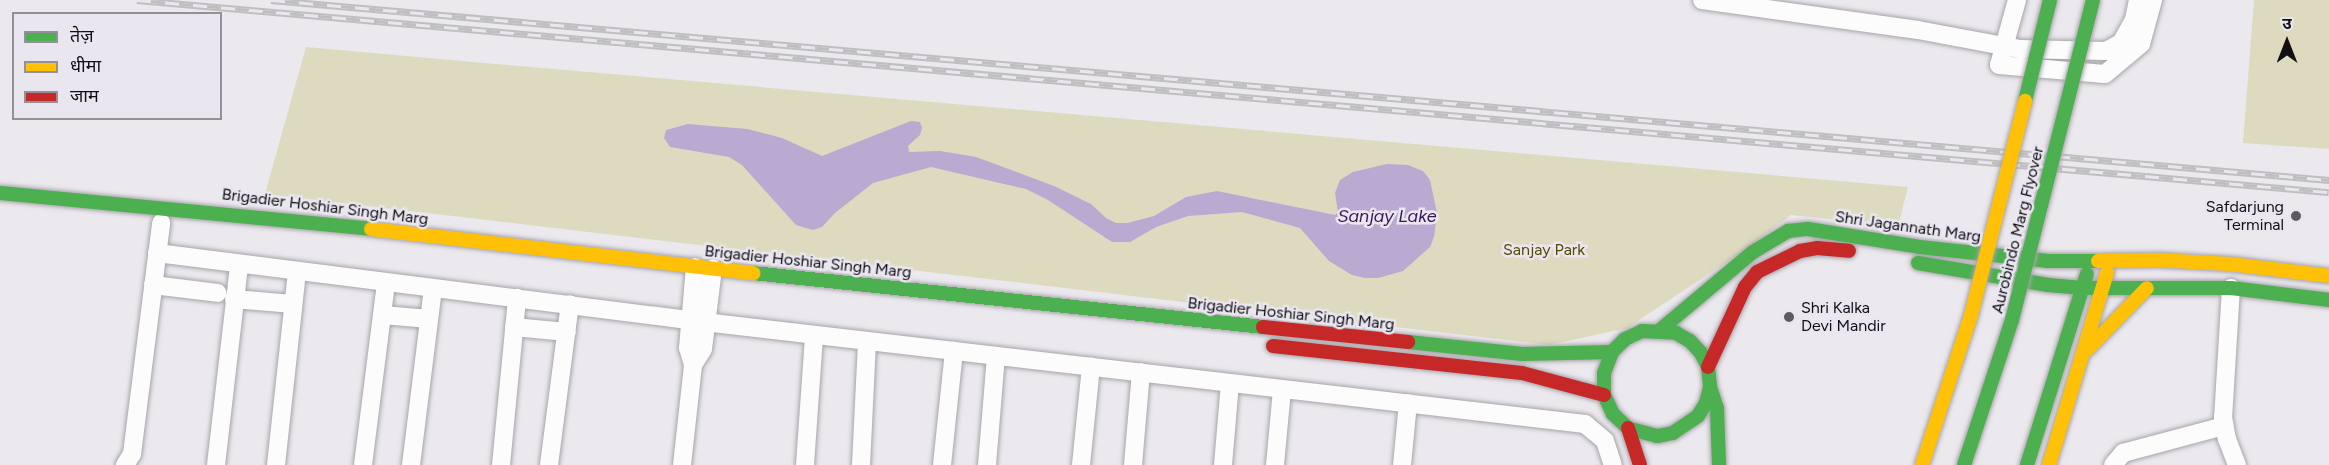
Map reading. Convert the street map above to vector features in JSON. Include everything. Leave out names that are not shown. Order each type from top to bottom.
[{"type":"street","points":[[1702,0],[1918,30],[2020,49],[2106,51],[2121,43],[2134,20],[2138,0]]},
{"type":"street","points":[[2017,0],[1999,65],[2105,74],[2141,44],[2153,0]]},
{"type":"street","name":"Aurobindo Marg Flyover","points":[[1922,465],[1971,315],[2050,0]]},
{"type":"street","name":"Aurobindo Marg Flyover","points":[[1965,465],[2012,320],[2093,0]]},
{"type":"street","name":"Brigadier Hoshiar Singh Marg","points":[[0,193],[270,217],[702,279],[1522,354],[1612,352]]},
{"type":"street","points":[[125,465],[132,454],[157,253],[155,223],[208,228]]},
{"type":"street","name":"Shri Jagannath Marg","points":[[1660,330],[1753,252],[1788,231],[1808,229],[1920,247],[2048,261],[2148,259],[2230,264],[2329,276]]},
{"type":"street","name":"Shri Jagannath Marg","points":[[1708,367],[1744,287],[1757,272],[1800,251],[1817,248],[1864,253]]},
{"type":"street","points":[[157,253],[814,335],[1586,423],[1605,441],[1613,465]]},
{"type":"street","points":[[2049,465],[2110,260]]},
{"type":"street","name":"Shri Jagannath Marg","points":[[1909,261],[2032,283],[2083,288],[2231,288],[2329,300]]},
{"type":"street","points":[[2027,465],[2091,261]]},
{"type":"street","points":[[216,465],[226,296],[239,265]]},
{"type":"street","points":[[276,465],[297,272]]},
{"type":"street","points":[[682,465],[693,365],[703,349],[697,321],[702,279]]},
{"type":"street","points":[[363,465],[386,283]]},
{"type":"street","points":[[153,285],[293,304]]},
{"type":"street","points":[[411,465],[433,288]]},
{"type":"street","points":[[2080,358],[2147,288]]},
{"type":"street","points":[[2231,288],[2223,422],[2237,465]]},
{"type":"street","points":[[501,465],[517,298]]},
{"type":"street","points":[[549,465],[570,304]]},
{"type":"street","points":[[383,315],[429,319]]},
{"type":"street","points":[[514,327],[567,333]]},
{"type":"street","points":[[1710,387],[1698,416],[1687,426],[1673,434],[1650,435],[1628,428],[1613,414],[1604,395],[1604,373],[1612,352],[1625,339],[1642,331],[1660,330],[1676,333],[1690,341],[1701,353],[1708,367],[1710,387],[1717,408],[1719,465]]},
{"type":"street","points":[[805,465],[814,335]]},
{"type":"street","points":[[861,465],[867,341]]},
{"type":"street","name":"Brigadier Hoshiar Singh Marg","points":[[1261,345],[1522,374],[1604,395]]},
{"type":"street","points":[[942,465],[954,351]]},
{"type":"street","points":[[987,465],[996,356]]},
{"type":"street","points":[[1082,465],[1090,367]]},
{"type":"street","points":[[1133,465],[1141,372]]},
{"type":"street","points":[[1223,465],[1230,383]]},
{"type":"street","points":[[1275,465],[1282,389]]},
{"type":"street","points":[[1402,465],[1408,403]]},
{"type":"street","points":[[2113,465],[2123,453],[2223,422]]},
{"type":"street","points":[[1628,428],[1640,465]]},
{"type":"green space","points":[[2254,0],[2329,0],[2329,149],[2243,143]]},
{"type":"green space","name":"Sanjay Park","points":[[306,47],[1908,187],[1898,226],[1791,215],[1745,250],[1627,328],[1549,345],[265,194]]},
{"type":"water","name":"Sanjay Lake","points":[[911,121],[920,122],[922,128],[920,135],[908,146],[909,152],[940,151],[976,157],[1054,186],[1091,204],[1106,218],[1116,223],[1127,223],[1154,216],[1186,197],[1217,191],[1335,215],[1338,212],[1335,193],[1340,180],[1353,172],[1387,164],[1408,165],[1423,171],[1430,180],[1437,213],[1434,237],[1430,247],[1403,271],[1378,278],[1365,278],[1352,275],[1329,261],[1300,228],[1242,212],[1188,216],[1156,227],[1130,242],[1112,242],[1048,200],[1026,189],[931,167],[873,183],[835,213],[822,227],[813,230],[796,225],[742,165],[729,157],[670,147],[664,138],[666,130],[688,124],[747,129],[782,138],[822,156]]},
{"type":"railway","points":[[137,0],[2329,192]]},
{"type":"railway","points":[[271,0],[2329,180]]},
{"type":"traffic: fast","points":[[2025,101],[2050,0]]},
{"type":"traffic: fast","points":[[1964,465],[2012,320],[2093,0]]},
{"type":"traffic: fast","points":[[0,193],[371,229]]},
{"type":"traffic: fast","points":[[1660,330],[1753,252],[1788,231],[1808,229],[1920,247],[2048,261],[2098,261]]},
{"type":"traffic: fast","points":[[1918,263],[2048,285],[2083,288],[2231,288],[2329,300]]},
{"type":"traffic: fast","points":[[753,273],[1263,327]]},
{"type":"traffic: fast","points":[[2027,465],[2087,274]]},
{"type":"traffic: fast","points":[[1710,387],[1706,403],[1698,416],[1673,433],[1657,436],[1628,428],[1613,414],[1604,395],[1604,373],[1612,352],[1625,339],[1642,331],[1676,333],[1690,341],[1701,353],[1708,367],[1710,387],[1717,408],[1719,465]]},
{"type":"traffic: fast","points":[[1408,342],[1522,354],[1612,352]]},
{"type":"traffic: slow","points":[[1922,465],[1971,315],[2025,101]]},
{"type":"traffic: slow","points":[[371,229],[753,273]]},
{"type":"traffic: slow","points":[[2098,261],[2158,260],[2230,264],[2329,276]]},
{"type":"traffic: slow","points":[[2049,465],[2107,273]]},
{"type":"traffic: slow","points":[[2087,350],[2147,288]]},
{"type":"traffic: jam","points":[[1708,367],[1745,287],[1757,272],[1800,251],[1817,248],[1849,251]]},
{"type":"traffic: jam","points":[[1263,327],[1408,342]]},
{"type":"traffic: jam","points":[[1273,346],[1522,373],[1604,395]]},
{"type":"traffic: jam","points":[[1628,428],[1640,465]]},
{"type":"place","name":"Safdarjung Terminal","points":[[2296,216]]},
{"type":"place","name":"Shri Kalka Devi Mandir","points":[[1789,317]]}]
